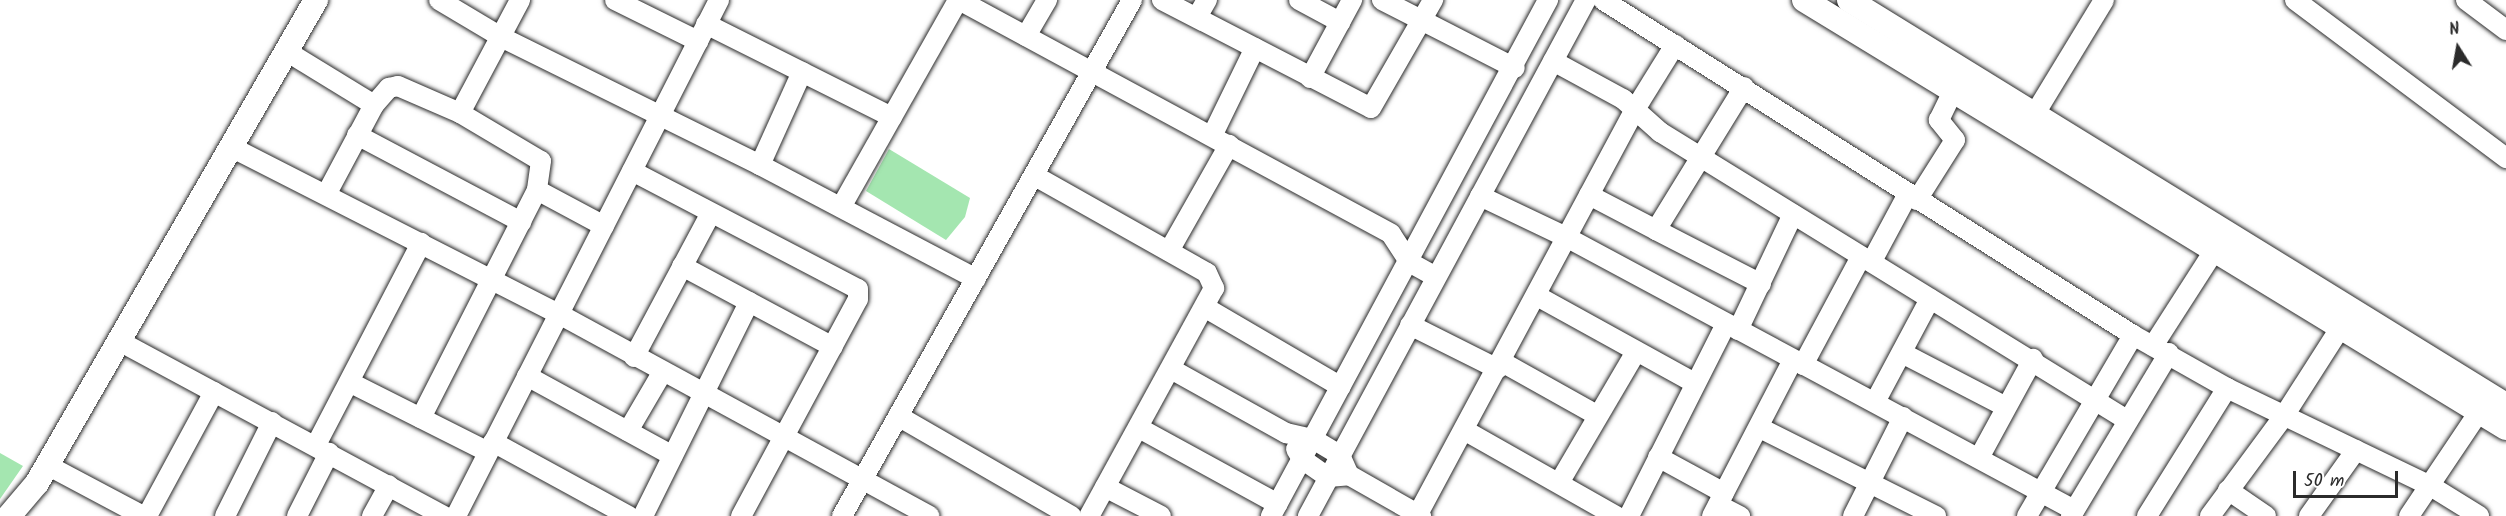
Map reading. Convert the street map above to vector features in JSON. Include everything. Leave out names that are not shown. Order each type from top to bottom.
[{"type":"main road","points":[[9,516],[42,474],[316,0]]},
{"type":"main road","points":[[1804,0],[2506,428]]},
{"type":"main road","points":[[1849,0],[2036,112],[2506,405]]},
{"type":"main road","points":[[26,516],[42,474]]},
{"type":"street","points":[[439,0],[501,36],[760,165],[976,279]]},
{"type":"street","points":[[460,113],[520,0]]},
{"type":"street","points":[[615,0],[802,72],[892,117]]},
{"type":"street","points":[[456,516],[604,225],[662,118],[719,0]]},
{"type":"street","points":[[841,207],[958,0],[1391,234],[1425,234],[1453,247]]},
{"type":"street","points":[[1026,36],[1047,0]]},
{"type":"street","points":[[842,516],[1132,0]]},
{"type":"street","points":[[1162,0],[1202,8],[1255,48],[1371,108],[1433,0]]},
{"type":"street","points":[[1299,0],[1340,22]]},
{"type":"street","points":[[1310,78],[1352,0]]},
{"type":"street","points":[[1382,0],[1515,68]]},
{"type":"street","points":[[1139,428],[1274,510],[1515,68],[1548,0]]},
{"type":"street","points":[[1308,516],[1586,0]]},
{"type":"street","points":[[1603,0],[2133,335],[2227,388],[2429,485],[2479,516]]},
{"type":"street","points":[[2036,112],[2104,0]]},
{"type":"street","points":[[2295,0],[2506,158]]},
{"type":"street","points":[[2466,0],[2506,30]]},
{"type":"street","points":[[1286,434],[1302,459],[1328,477],[1349,475],[1419,515],[1634,111],[1675,45]]},
{"type":"street","points":[[1169,251],[1220,141],[1255,48]]},
{"type":"street","points":[[286,51],[374,105]]},
{"type":"street","points":[[1553,61],[1623,99],[1660,132],[1700,154],[1930,299],[2033,359],[2127,420]]},
{"type":"street","points":[[760,165],[802,72]]},
{"type":"street","points":[[327,193],[374,105],[389,88],[398,86],[460,113],[536,154],[541,160],[537,190],[421,418]]},
{"type":"street","points":[[1656,230],[1700,154],[1744,87]]},
{"type":"street","points":[[1718,504],[1798,363],[1866,259],[1955,140],[1939,120],[1953,91]]},
{"type":"street","points":[[357,135],[521,222]]},
{"type":"street","points":[[231,147],[327,193],[559,314],[634,357],[930,516]]},
{"type":"street","points":[[632,171],[853,283],[858,299],[782,435],[741,516]]},
{"type":"street","points":[[1035,176],[1211,277],[1214,288],[1206,308],[1089,516]]},
{"type":"street","points":[[537,190],[604,225]]},
{"type":"street","points":[[1480,195],[1566,237],[1798,363],[1875,402],[1979,458],[2072,513],[2127,420],[2161,349],[2214,251]]},
{"type":"street","points":[[1589,195],[1761,284]]},
{"type":"street","points":[[634,357],[711,213]]},
{"type":"street","points":[[1629,516],[1693,382],[1761,284],[1793,214]]},
{"type":"street","points":[[1391,234],[1409,262],[1436,277]]},
{"type":"street","points":[[297,516],[322,449],[351,383],[421,243]]},
{"type":"street","points":[[682,266],[833,347]]},
{"type":"street","points":[[1537,296],[1693,382]]},
{"type":"street","points":[[1875,402],[1930,299]]},
{"type":"street","points":[[644,516],[749,302]]},
{"type":"street","points":[[1206,308],[1341,387]]},
{"type":"street","points":[[1410,325],[1500,365],[1597,415]]},
{"type":"street","points":[[2210,516],[2284,416],[2341,327]]},
{"type":"street","points":[[2028,516],[2039,492],[2133,335]]},
{"type":"street","points":[[119,341],[444,516]]},
{"type":"street","points":[[1559,483],[1636,352]]},
{"type":"street","points":[[1902,353],[2006,407]]},
{"type":"street","points":[[1979,458],[2033,359]]},
{"type":"street","points":[[1171,369],[1230,399],[1286,434],[1313,439],[1340,455],[1349,475]]},
{"type":"street","points":[[628,431],[663,371]]},
{"type":"street","points":[[527,376],[674,456]]},
{"type":"street","points":[[351,383],[421,418],[491,447],[630,516]]},
{"type":"street","points":[[2147,516],[2227,388]]},
{"type":"street","points":[[42,474],[145,516],[214,392]]},
{"type":"street","points":[[2409,516],[2479,412]]},
{"type":"street","points":[[898,416],[1071,516]]},
{"type":"street","points":[[1853,516],[1902,417]]},
{"type":"street","points":[[225,516],[272,422]]},
{"type":"street","points":[[1760,428],[1936,516]]},
{"type":"street","points":[[1464,430],[1616,516]]},
{"type":"street","points":[[2309,516],[2356,450]]},
{"type":"street","points":[[1658,457],[1718,504],[1740,516]]},
{"type":"street","points":[[372,516],[388,485]]},
{"type":"street","points":[[1105,488],[1161,516]]},
{"type":"street","points":[[2228,490],[2266,516]]},
{"type":"green space","points":[[889,149],[970,198],[965,217],[946,240],[866,191]]},
{"type":"green space","points":[[0,453],[23,466],[0,499]]}]
